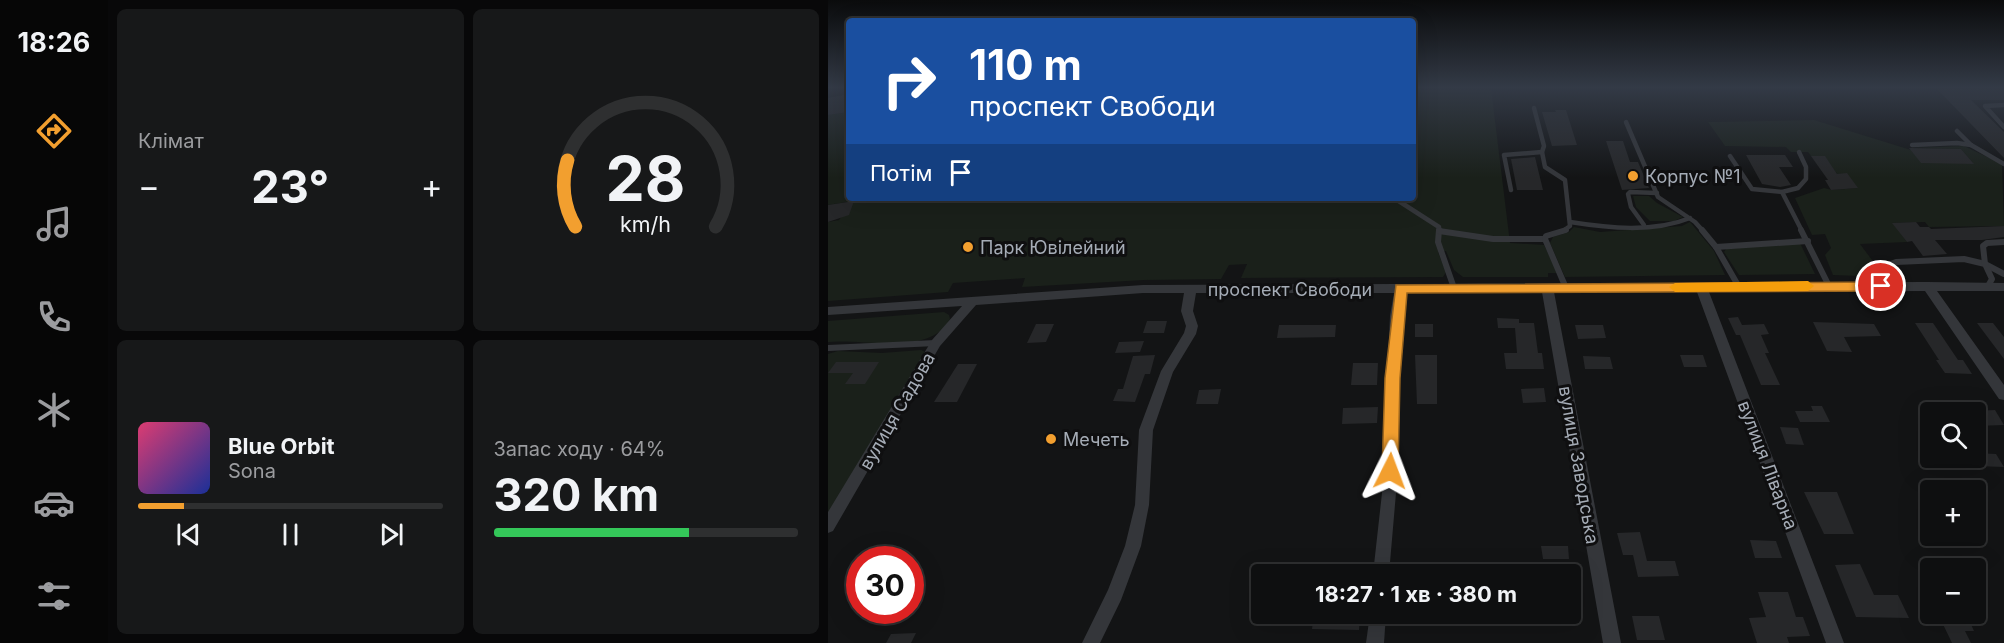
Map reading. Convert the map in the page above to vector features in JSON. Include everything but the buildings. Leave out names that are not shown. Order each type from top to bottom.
[{"type":"street","points":[[1928,286],[2004,395]]},
{"type":"street","name":"проспект Свободи","points":[[828,311],[1143,289],[2004,286]]},
{"type":"street","name":"вулиця Ліварна","points":[[1701,287],[1835,643]]},
{"type":"street","points":[[1382,564],[1389,492],[1396,316],[1401,288]]},
{"type":"street","name":"вулиця Заводська","points":[[1547,288],[1612,643]]},
{"type":"street","points":[[1090,643],[1115,594],[1133,546],[1142,505],[1146,430],[1167,371],[1190,334],[1192,326],[1187,311],[1191,289]]},
{"type":"street","name":"вулиця Садова","points":[[828,526],[936,343],[973,301]]},
{"type":"street","points":[[1376,643],[1377,624]]},
{"type":"lane","points":[[1439,231],[1493,239],[1545,239],[1546,236],[1565,231],[1570,222],[1564,178],[1545,167],[1542,152],[1544,146],[1537,118]]},
{"type":"lane","points":[[1626,122],[1663,202],[1690,218],[1716,247],[1739,287]]},
{"type":"lane","points":[[1957,131],[1971,145],[2004,164]]},
{"type":"lane","points":[[1912,145],[1957,143],[1971,145]]},
{"type":"lane","points":[[1511,190],[1504,155],[1542,152]]},
{"type":"lane","points":[[1730,156],[1752,189],[1782,192],[1798,190],[1803,187],[1806,180],[1805,162],[1799,152]]},
{"type":"lane","points":[[1782,192],[1829,286]]},
{"type":"lane","points":[[1644,225],[1631,207],[1629,193],[1657,193]]},
{"type":"lane","points":[[1400,201],[1439,227],[1438,242],[1454,288]]},
{"type":"lane","points":[[1570,222],[1609,228],[1675,224],[1690,218]]},
{"type":"lane","points":[[1545,239],[1566,288]]},
{"type":"lane","points":[[1716,247],[1808,241]]},
{"type":"lane","points":[[1988,286],[1992,279],[1985,264],[1983,246],[1987,243],[2004,242]]},
{"type":"lane","points":[[1858,286],[1879,269],[1896,262],[1964,259],[1985,264],[2004,274]]},
{"type":"lane","points":[[1879,269],[1887,278],[1904,286]]},
{"type":"lane","points":[[828,348],[841,346],[903,348],[936,343]]},
{"type":"shaded area","points":[[828,118],[846,118],[846,201],[853,201],[828,205]]},
{"type":"shaded area","points":[[1416,118],[1495,118],[1510,243],[1544,245],[1558,273],[1548,273],[1548,277],[1463,277],[1454,270],[1446,251],[1438,252],[1446,272],[1443,277],[1241,278],[1247,264],[1229,265],[1221,279],[1144,280],[1022,287],[1025,278],[953,283],[948,292],[828,301],[828,222],[839,220],[853,201],[1416,201]]},
{"type":"shaded area","points":[[1814,120],[1911,150],[1922,163],[1973,163],[1961,149],[1909,148],[1964,146],[2002,164],[2004,226],[1929,227],[1925,222],[1893,223],[1907,242],[1860,244],[1872,260],[1859,276],[1833,275],[1825,255],[1831,248],[1825,234],[1812,235],[1795,198],[1824,188],[1832,190],[1857,188],[1847,174],[1837,174],[1826,159],[1811,156],[1808,152],[1791,152],[1786,147],[1725,146],[1708,122]]},
{"type":"shaded area","points":[[1633,196],[1649,196],[1683,217],[1674,221],[1650,221],[1636,207]]},
{"type":"shaded area","points":[[1690,222],[1714,251],[1725,275],[1565,277],[1550,243],[1553,237],[1569,232],[1574,227],[1600,232],[1682,226]]},
{"type":"shaded area","points":[[1800,243],[1815,274],[1739,275],[1724,252],[1726,249]]},
{"type":"shaded area","points":[[944,312],[949,315],[950,319],[941,331],[928,338],[895,343],[828,342],[828,321]]},
{"type":"shaded area","points":[[921,350],[925,352],[828,520],[828,354],[838,351],[882,353]]},
{"type":"slow traffic","points":[[1675,287],[1808,286]]},
{"type":"place","name":"Корпус №1","points":[[1633,176]]},
{"type":"place","name":"Парк Ювілейний","points":[[968,247]]},
{"type":"place","name":"Мечеть","points":[[1051,439]]},
{"type":"route","points":[[1390,471],[1396,316],[1401,288],[1881,286]]}]
